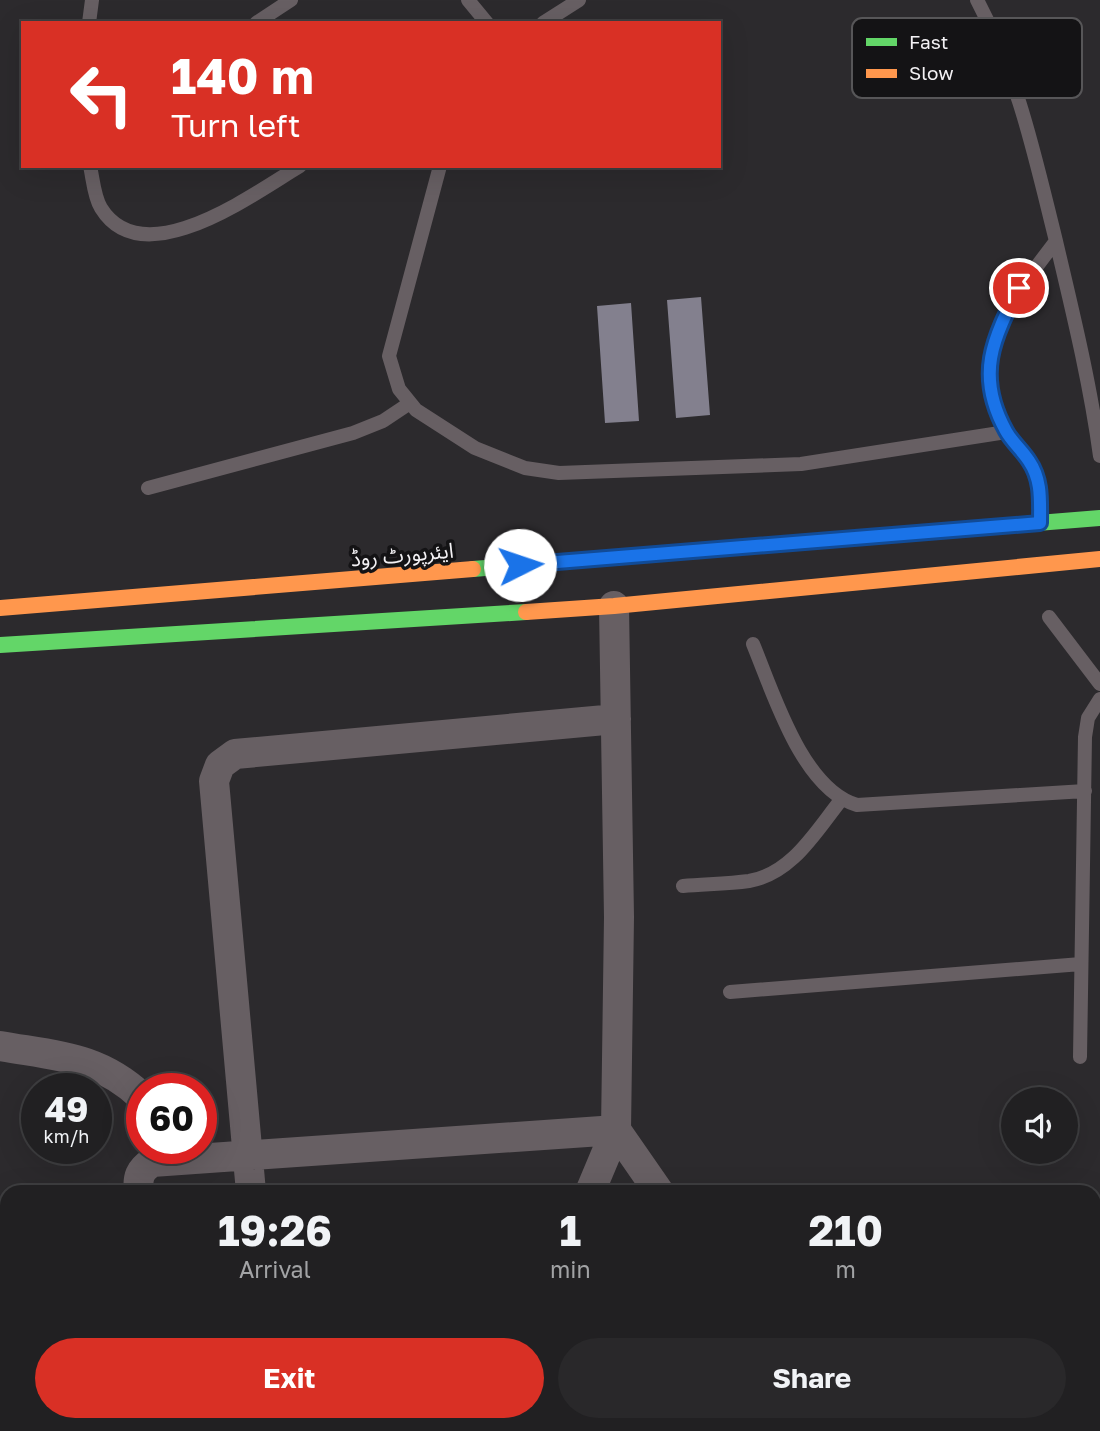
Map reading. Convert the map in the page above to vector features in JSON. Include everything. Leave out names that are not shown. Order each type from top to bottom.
[{"type":"main road","name":"ایئرپورٹ روڈ","points":[[0,608],[1100,518]]},
{"type":"main road","points":[[0,645],[614,606],[1100,559]]},
{"type":"street","points":[[593,1185],[616,1130],[619,917],[614,606]]},
{"type":"street","points":[[250,1185],[215,781],[220,765],[235,754],[615,719]]},
{"type":"street","points":[[0,1046],[89,1062],[120,1076],[126,1082]]},
{"type":"street","points":[[217,1155],[247,1155],[616,1130]]},
{"type":"street","points":[[616,1130],[654,1185]]},
{"type":"street","points":[[138,1185],[142,1169],[148,1164]]},
{"type":"lane","points":[[89,21],[92,0]]},
{"type":"lane","points":[[259,21],[291,0]]},
{"type":"lane","points":[[468,0],[487,21]]},
{"type":"lane","points":[[485,0],[489,21]]},
{"type":"lane","points":[[546,21],[579,0]]},
{"type":"lane","points":[[977,0],[985,18]]},
{"type":"lane","points":[[1020,98],[1098,417],[1100,456]]},
{"type":"lane","points":[[90,168],[99,206],[111,221],[139,235],[188,228],[296,168]]},
{"type":"lane","points":[[439,168],[389,356],[393,378],[410,403],[475,449],[525,468],[559,473],[802,464],[1006,432]]},
{"type":"lane","points":[[1040,523],[1040,486],[1030,461],[1006,432],[988,362],[992,344],[1019,288],[1056,241]]},
{"type":"lane","points":[[148,488],[353,433],[383,421],[410,403]]},
{"type":"lane","points":[[1049,617],[1100,684]]},
{"type":"lane","points":[[753,644],[787,728],[828,788],[841,800],[857,804],[1085,791]]},
{"type":"lane","points":[[1080,1058],[1088,718],[1100,699]]},
{"type":"lane","points":[[683,886],[751,881],[766,876],[799,853],[841,800]]},
{"type":"lane","points":[[730,992],[1081,964]]},
{"type":"building","points":[[701,297],[710,415],[676,418],[667,300]]},
{"type":"building","points":[[631,303],[639,421],[605,423],[597,306]]},
{"type":"traffic: fast","points":[[473,569],[1100,518]]},
{"type":"traffic: fast","points":[[0,645],[526,612]]},
{"type":"traffic: slow","points":[[526,612],[614,606],[1100,559]]},
{"type":"traffic: slow","points":[[0,608],[473,569]]},
{"type":"route","points":[[520,565],[1040,523],[1040,486],[1030,461],[1006,432],[1000,419],[988,362],[992,344],[1019,288]]}]
